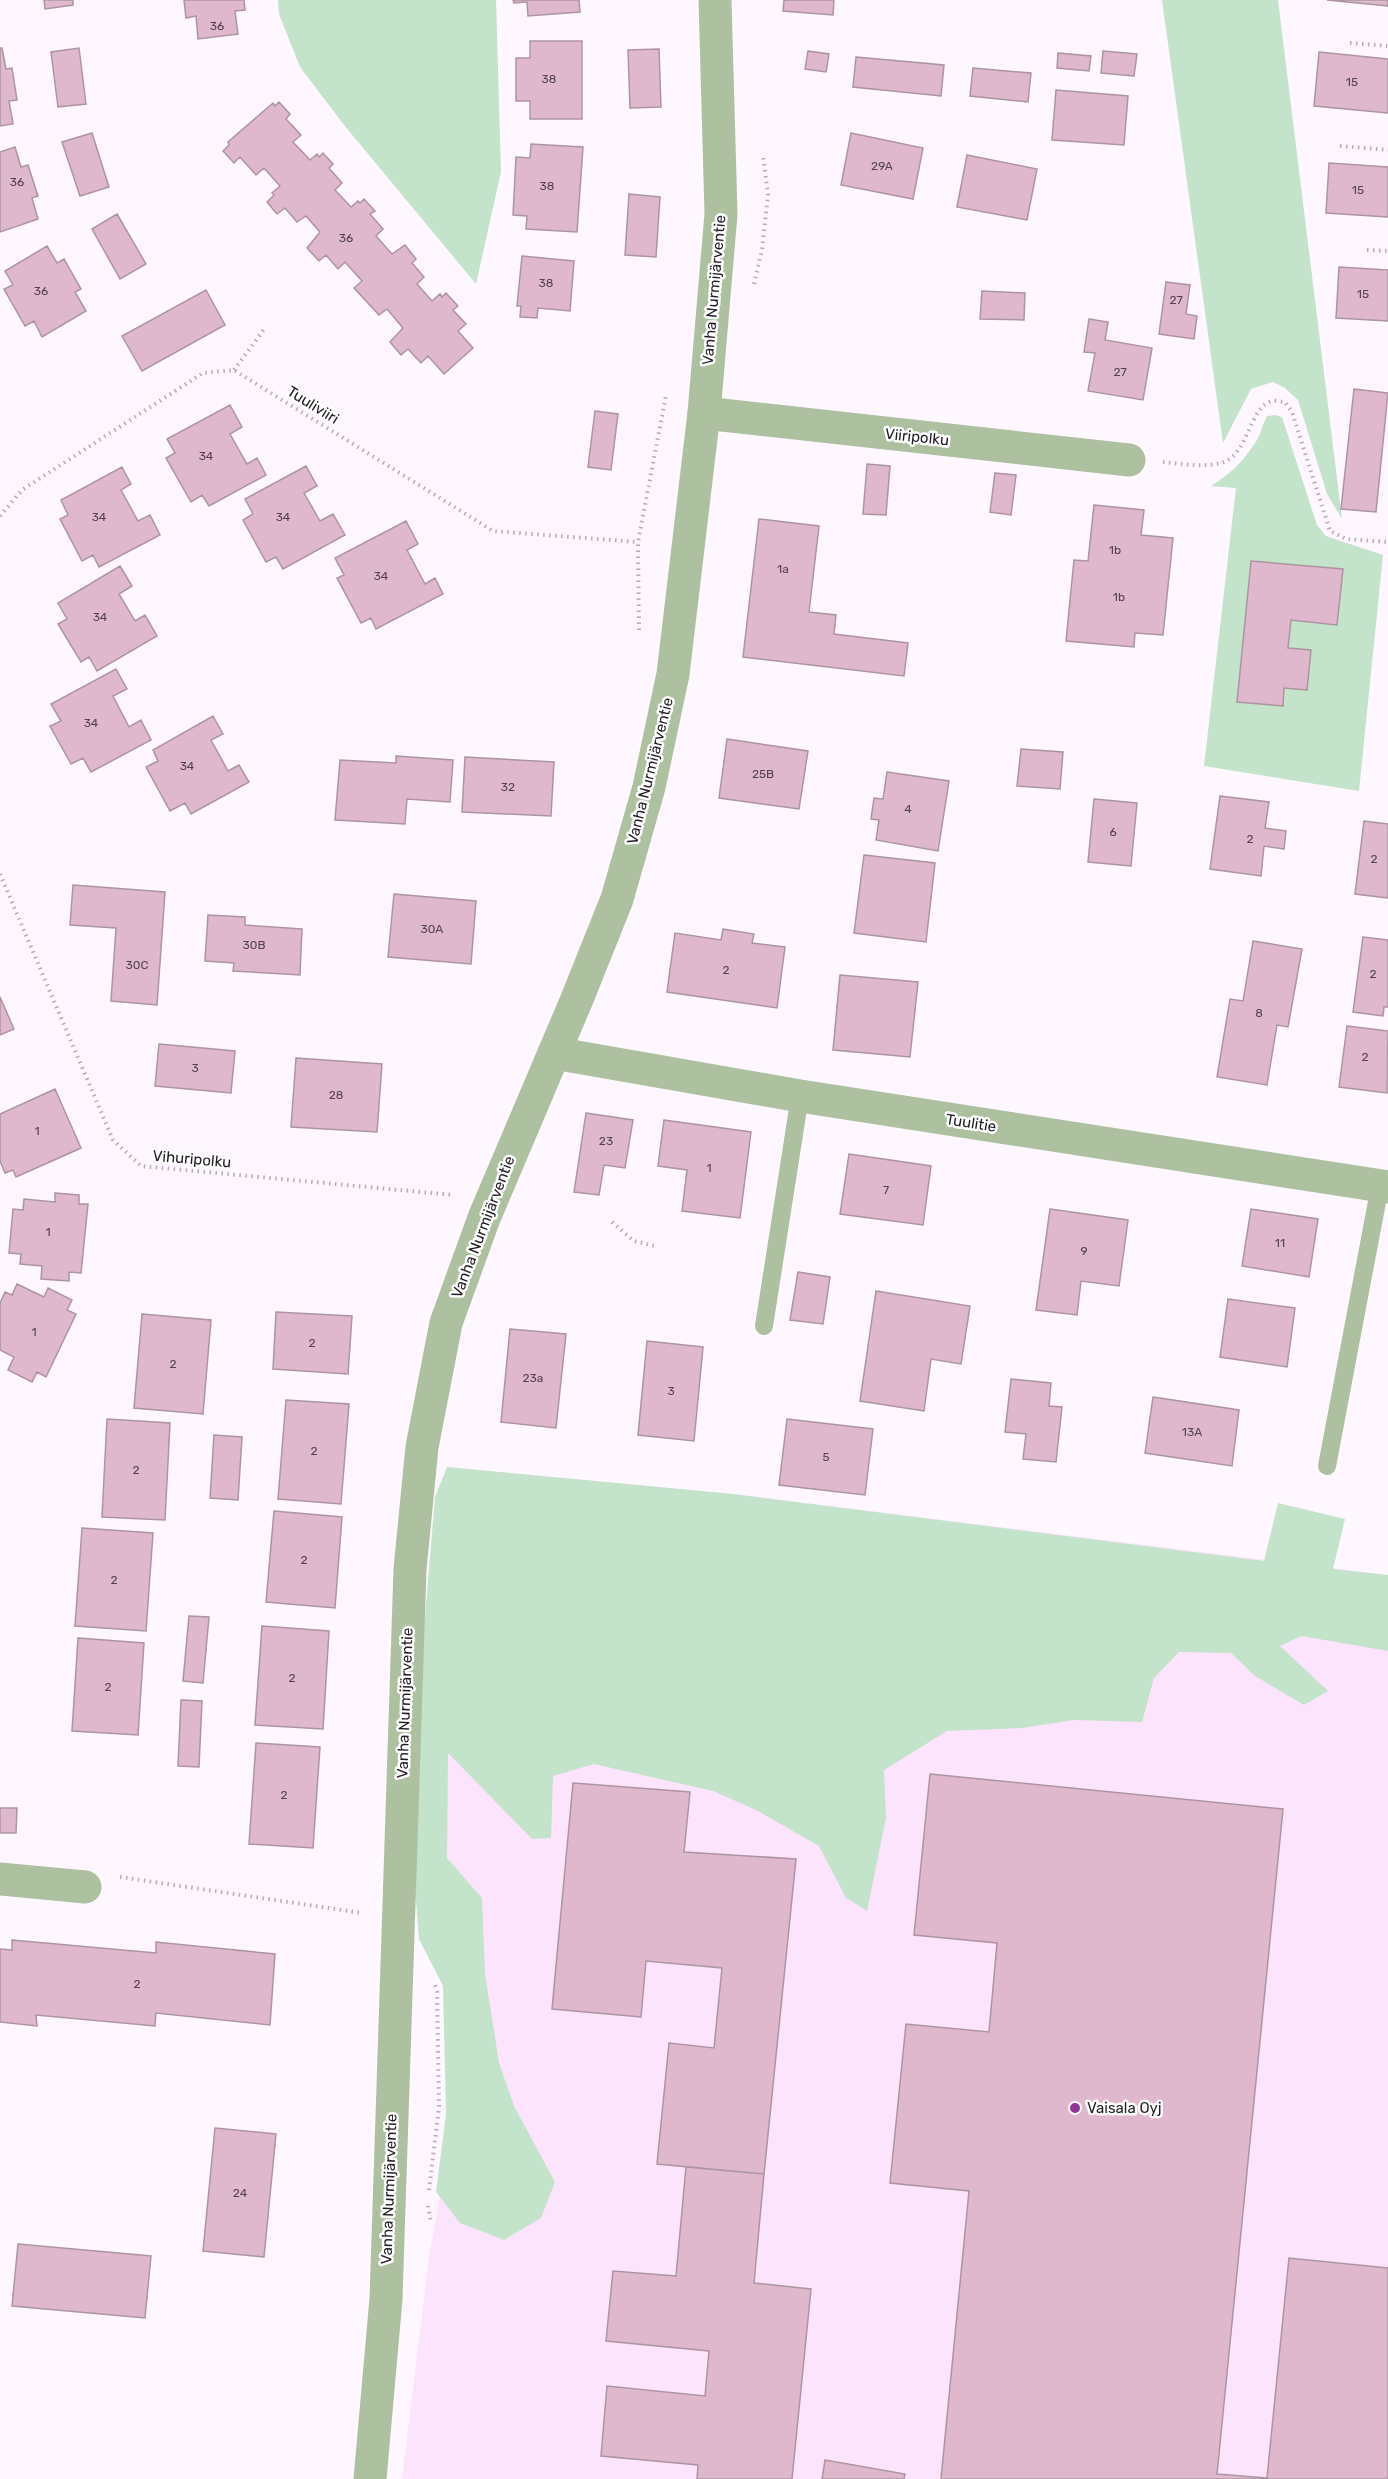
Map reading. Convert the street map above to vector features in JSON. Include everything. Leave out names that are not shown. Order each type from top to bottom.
[{"type":"street","name":"Vanha Nurmijärventie","points":[[370,2479],[386,2299],[410,1580],[422,1447],[446,1323],[484,1218],[617,899],[649,787],[673,674],[704,413],[721,214],[715,0]]},
{"type":"street","name":"Viiripolku","points":[[704,413],[1129,460]]},
{"type":"street","name":"Tuulitie","points":[[554,1053],[800,1096],[1384,1187]]},
{"type":"street","points":[[0,1879],[98,1881]]},
{"type":"lane","points":[[764,1326],[800,1096]]},
{"type":"lane","points":[[1328,1466],[1384,1187]]},
{"type":"path","points":[[1350,43],[1388,46]]},
{"type":"path","points":[[1340,146],[1388,150]]},
{"type":"path","points":[[1368,250],[1388,251]]},
{"type":"path","points":[[0,516],[22,490],[203,373],[234,370],[265,328]]},
{"type":"path","name":"Tuuliviiri","points":[[234,370],[493,531],[638,542]]},
{"type":"path","points":[[639,635],[638,542],[667,391]]},
{"type":"path","points":[[1129,460],[1203,465],[1225,461],[1240,450],[1262,406],[1272,401],[1286,402],[1292,412],[1330,531],[1346,539],[1388,542]]},
{"type":"path","name":"Vihuripolku","points":[[0,874],[113,1140],[141,1166],[459,1196]]},
{"type":"path","points":[[612,1222],[634,1241],[655,1246]]},
{"type":"path","points":[[98,1881],[368,1914]]},
{"type":"shaded area","points":[[447,1467],[733,1494],[1388,1575],[1388,2479],[402,2479],[429,2257],[456,2106],[460,2008],[424,1922]]},
{"type":"green space","points":[[278,0],[496,0],[501,172],[476,284],[344,125],[300,67],[279,14]]},
{"type":"green space","points":[[1162,0],[1278,0],[1342,519],[1327,494],[1298,400],[1285,388],[1273,382],[1251,389],[1223,443]]},
{"type":"green space","points":[[1267,416],[1282,417],[1317,525],[1326,536],[1383,555],[1359,791],[1204,766],[1236,488],[1211,486],[1241,462],[1257,440]]},
{"type":"green space","points":[[447,1467],[733,1494],[1264,1561],[1278,1503],[1345,1519],[1333,1569],[1388,1575],[1388,1651],[1301,1636],[1280,1646],[1328,1691],[1304,1705],[1255,1676],[1231,1653],[1179,1652],[1154,1678],[1142,1722],[1074,1720],[1022,1728],[947,1731],[884,1770],[886,1818],[867,1911],[846,1898],[819,1846],[756,1810],[713,1791],[594,1764],[553,1776],[551,1838],[532,1839],[448,1753],[447,1858],[482,1898],[485,1974],[499,2063],[514,2106],[555,2182],[541,2218],[504,2240],[460,2223],[436,2192],[446,2114],[443,1986],[419,1939],[415,1888],[422,1653],[435,1497]]},
{"type":"building","points":[[44,0],[73,0],[73,5],[45,9]]},
{"type":"building","points":[[184,0],[244,0],[245,10],[235,11],[238,34],[198,39],[196,16],[186,18]]},
{"type":"building","points":[[513,0],[579,0],[580,12],[528,16],[527,2],[514,3]]},
{"type":"building","points":[[784,0],[834,0],[833,15],[783,11]]},
{"type":"building","points":[[1327,0],[1388,0],[1388,6]]},
{"type":"building","points":[[530,41],[582,41],[582,119],[530,119],[530,101],[516,101],[516,58],[530,58]]},
{"type":"building","points":[[0,48],[2,48],[6,69],[12,68],[17,100],[9,101],[13,124],[0,126]]},
{"type":"building","points":[[79,48],[86,104],[58,107],[51,52]]},
{"type":"building","points":[[659,49],[661,107],[630,108],[628,50]]},
{"type":"building","points":[[808,51],[829,54],[826,72],[805,69]]},
{"type":"building","points":[[1103,51],[1137,54],[1134,76],[1101,73]]},
{"type":"building","points":[[1319,52],[1388,59],[1388,113],[1314,106]]},
{"type":"building","points":[[1058,53],[1091,56],[1089,71],[1057,68]]},
{"type":"building","points":[[856,57],[944,65],[941,96],[853,87]]},
{"type":"building","points":[[973,68],[1031,73],[1028,102],[970,96]]},
{"type":"building","points":[[1056,90],[1128,96],[1124,145],[1052,140]]},
{"type":"building","points":[[279,102],[290,114],[286,119],[301,135],[293,142],[310,160],[317,154],[319,157],[323,153],[333,164],[329,168],[342,183],[335,190],[351,207],[364,199],[375,211],[370,214],[383,229],[376,236],[392,254],[405,245],[416,259],[412,263],[424,277],[417,284],[432,301],[440,294],[442,297],[446,293],[458,306],[453,310],[466,324],[458,331],[473,348],[444,374],[428,356],[421,363],[408,349],[401,355],[390,342],[403,328],[387,309],[379,315],[354,288],[362,281],[345,262],[338,269],[326,255],[319,261],[307,248],[320,232],[306,216],[297,222],[285,208],[277,214],[267,202],[280,186],[264,168],[256,175],[240,157],[234,163],[223,151],[229,145],[228,142],[273,103],[275,106]]},
{"type":"building","points":[[92,133],[109,187],[80,196],[62,142]]},
{"type":"building","points":[[851,133],[923,148],[913,199],[841,185]]},
{"type":"building","points":[[531,144],[583,147],[577,232],[526,229],[527,216],[513,215],[516,157],[530,158]]},
{"type":"building","points":[[15,147],[21,167],[28,165],[38,196],[32,198],[38,219],[0,232],[0,152]]},
{"type":"building","points":[[967,155],[1037,169],[1027,220],[957,207]]},
{"type":"building","points":[[1329,163],[1388,167],[1388,217],[1326,213]]},
{"type":"building","points":[[629,194],[660,197],[656,257],[625,255]]},
{"type":"building","points":[[117,214],[146,264],[120,279],[92,229]]},
{"type":"building","points":[[47,246],[57,263],[64,259],[81,289],[75,292],[86,311],[42,337],[34,321],[25,326],[4,289],[13,285],[5,271]]},
{"type":"building","points":[[522,256],[574,261],[570,311],[538,308],[537,318],[520,317],[521,306],[517,306]]},
{"type":"building","points":[[1339,267],[1388,270],[1388,321],[1336,318]]},
{"type":"building","points":[[1166,282],[1190,285],[1186,314],[1197,316],[1194,339],[1159,334]]},
{"type":"building","points":[[206,290],[225,325],[142,371],[122,336]]},
{"type":"building","points":[[982,291],[1025,293],[1024,320],[980,319]]},
{"type":"building","points":[[1089,319],[1108,322],[1105,340],[1152,348],[1143,400],[1088,391],[1095,353],[1084,352]]},
{"type":"building","points":[[1354,389],[1388,393],[1376,512],[1341,509]]},
{"type":"building","points":[[230,405],[242,427],[230,434],[247,464],[257,458],[266,475],[209,506],[202,495],[191,502],[166,458],[175,453],[167,439]]},
{"type":"building","points":[[595,411],[618,414],[611,470],[588,467]]},
{"type":"building","points":[[867,464],[890,466],[886,515],[863,514]]},
{"type":"building","points":[[306,466],[317,486],[304,493],[320,521],[333,514],[345,535],[283,569],[276,557],[266,562],[243,520],[253,514],[245,499]]},
{"type":"building","points":[[122,467],[131,484],[121,490],[138,521],[150,515],[160,535],[99,567],[93,555],[82,561],[60,519],[68,515],[61,500]]},
{"type":"building","points":[[995,473],[1016,475],[1011,515],[990,512]]},
{"type":"building","points":[[1094,505],[1144,510],[1141,535],[1173,538],[1163,635],[1135,633],[1134,647],[1066,641],[1074,560],[1088,561]]},
{"type":"building","points":[[759,519],[819,526],[809,612],[836,615],[834,634],[908,643],[904,676],[743,657]]},
{"type":"building","points":[[406,521],[418,544],[407,550],[425,584],[435,578],[443,594],[376,629],[371,618],[361,623],[337,578],[344,575],[335,558]]},
{"type":"building","points":[[1251,561],[1343,569],[1337,625],[1291,620],[1288,648],[1311,650],[1307,690],[1284,688],[1283,706],[1237,702]]},
{"type":"building","points":[[120,566],[132,586],[119,594],[135,621],[145,615],[157,636],[97,671],[89,657],[81,662],[58,624],[67,619],[58,603]]},
{"type":"building","points":[[116,669],[127,689],[113,696],[129,727],[141,720],[151,740],[91,772],[83,758],[71,764],[50,726],[61,721],[51,704]]},
{"type":"building","points":[[213,716],[223,734],[211,740],[228,771],[239,765],[249,782],[191,814],[185,803],[170,811],[146,767],[158,761],[153,750]]},
{"type":"building","points":[[727,739],[808,751],[799,809],[719,798]]},
{"type":"building","points":[[1021,749],[1063,752],[1060,789],[1017,786]]},
{"type":"building","points":[[396,756],[453,760],[450,802],[407,799],[405,824],[335,820],[340,760],[396,763]]},
{"type":"building","points":[[465,757],[554,762],[551,816],[462,812]]},
{"type":"building","points":[[887,772],[949,781],[938,851],[876,840],[879,820],[871,819],[874,798],[883,799]]},
{"type":"building","points":[[1220,796],[1269,802],[1265,828],[1286,831],[1284,849],[1264,846],[1261,876],[1210,869]]},
{"type":"building","points":[[1094,799],[1137,803],[1131,866],[1088,862]]},
{"type":"building","points":[[1364,821],[1388,824],[1388,898],[1355,894]]},
{"type":"building","points":[[864,855],[935,863],[926,942],[854,933]]},
{"type":"building","points":[[73,885],[165,892],[157,1005],[111,1001],[116,928],[70,925]]},
{"type":"building","points":[[394,894],[476,901],[471,964],[388,957]]},
{"type":"building","points":[[208,915],[245,917],[245,925],[302,929],[300,975],[233,971],[234,963],[205,961]]},
{"type":"building","points":[[723,929],[754,934],[752,943],[785,947],[777,1008],[667,992],[675,933],[721,940]]},
{"type":"building","points":[[1363,937],[1388,940],[1388,1007],[1384,1007],[1383,1016],[1353,1012]]},
{"type":"building","points":[[1253,941],[1302,949],[1288,1027],[1277,1025],[1267,1085],[1217,1077],[1230,999],[1243,1001]]},
{"type":"building","points":[[840,975],[918,982],[910,1057],[833,1050]]},
{"type":"building","points":[[0,997],[14,1029],[0,1035]]},
{"type":"building","points":[[1347,1026],[1388,1031],[1387,1093],[1339,1087]]},
{"type":"building","points":[[159,1044],[235,1051],[231,1093],[155,1086]]},
{"type":"building","points":[[296,1058],[382,1064],[377,1132],[291,1127]]},
{"type":"building","points":[[55,1089],[81,1148],[16,1177],[13,1170],[5,1173],[0,1161],[0,1114]]},
{"type":"building","points":[[586,1113],[633,1120],[625,1168],[604,1165],[599,1195],[574,1192]]},
{"type":"building","points":[[664,1120],[751,1132],[740,1218],[682,1211],[687,1170],[658,1166]]},
{"type":"building","points":[[849,1154],[931,1166],[923,1225],[840,1214]]},
{"type":"building","points":[[55,1193],[79,1195],[79,1204],[88,1204],[81,1273],[69,1272],[69,1281],[41,1279],[42,1266],[20,1264],[21,1254],[9,1253],[13,1209],[23,1210],[24,1199],[55,1202]]},
{"type":"building","points":[[1050,1209],[1128,1220],[1119,1286],[1081,1281],[1077,1315],[1036,1310]]},
{"type":"building","points":[[1251,1209],[1318,1219],[1309,1277],[1242,1266]]},
{"type":"building","points":[[798,1272],[830,1277],[823,1324],[790,1320]]},
{"type":"building","points":[[17,1284],[44,1297],[48,1288],[72,1300],[67,1310],[76,1314],[46,1377],[37,1372],[32,1382],[8,1370],[14,1357],[0,1350],[0,1303],[5,1292],[12,1295]]},
{"type":"building","points":[[876,1291],[970,1306],[961,1364],[931,1359],[924,1411],[860,1401]]},
{"type":"building","points":[[1228,1299],[1295,1308],[1287,1367],[1220,1357]]},
{"type":"building","points":[[276,1312],[352,1316],[348,1374],[273,1369]]},
{"type":"building","points":[[142,1314],[211,1320],[203,1414],[134,1408]]},
{"type":"building","points":[[510,1329],[566,1334],[556,1428],[501,1422]]},
{"type":"building","points":[[647,1341],[703,1347],[694,1441],[638,1435]]},
{"type":"building","points":[[1011,1379],[1051,1383],[1049,1406],[1062,1407],[1056,1462],[1023,1459],[1026,1434],[1005,1432]]},
{"type":"building","points":[[1153,1397],[1239,1410],[1232,1466],[1145,1453]]},
{"type":"building","points":[[286,1400],[349,1404],[341,1504],[278,1499]]},
{"type":"building","points":[[107,1419],[170,1423],[165,1520],[102,1517]]},
{"type":"building","points":[[787,1419],[873,1429],[865,1495],[779,1485]]},
{"type":"building","points":[[214,1435],[242,1437],[238,1500],[210,1498]]},
{"type":"building","points":[[274,1511],[342,1517],[335,1608],[266,1602]]},
{"type":"building","points":[[82,1528],[153,1533],[146,1631],[75,1626]]},
{"type":"building","points":[[189,1616],[209,1617],[203,1683],[183,1681]]},
{"type":"building","points":[[262,1626],[329,1631],[323,1729],[255,1725]]},
{"type":"building","points":[[78,1638],[144,1643],[138,1735],[72,1731]]},
{"type":"building","points":[[181,1700],[202,1701],[199,1767],[178,1766]]},
{"type":"building","points":[[256,1743],[320,1747],[313,1848],[249,1844]]},
{"type":"building","name":"Vaisala Oyj","points":[[930,1774],[1283,1809],[1217,2474],[1267,2478],[1289,2258],[1388,2268],[1388,2479],[941,2479],[969,2191],[890,2183],[906,2024],[989,2032],[997,1943],[914,1935]]},
{"type":"building","points":[[573,1783],[690,1792],[684,1852],[796,1859],[764,2174],[657,2164],[669,2043],[714,2048],[722,1968],[646,1961],[641,2017],[552,2009]]},
{"type":"building","points":[[0,1808],[17,1808],[16,1833],[0,1833]]},
{"type":"building","points":[[12,1940],[156,1953],[156,1942],[275,1954],[270,2025],[156,2013],[155,2026],[36,2015],[37,2026],[0,2022],[0,1949],[12,1950]]},
{"type":"building","points":[[215,2128],[276,2134],[264,2257],[203,2251]]},
{"type":"building","points":[[686,2167],[764,2174],[754,2283],[811,2289],[792,2479],[697,2479],[698,2465],[601,2456],[607,2386],[705,2396],[709,2351],[606,2341],[613,2271],[676,2276]]},
{"type":"building","points":[[18,2244],[151,2256],[145,2318],[12,2306]]},
{"type":"building","points":[[825,2460],[905,2474],[904,2479],[822,2479]]},
{"type":"place","name":"Vaisala Oyj","points":[[1075,2108]]}]
